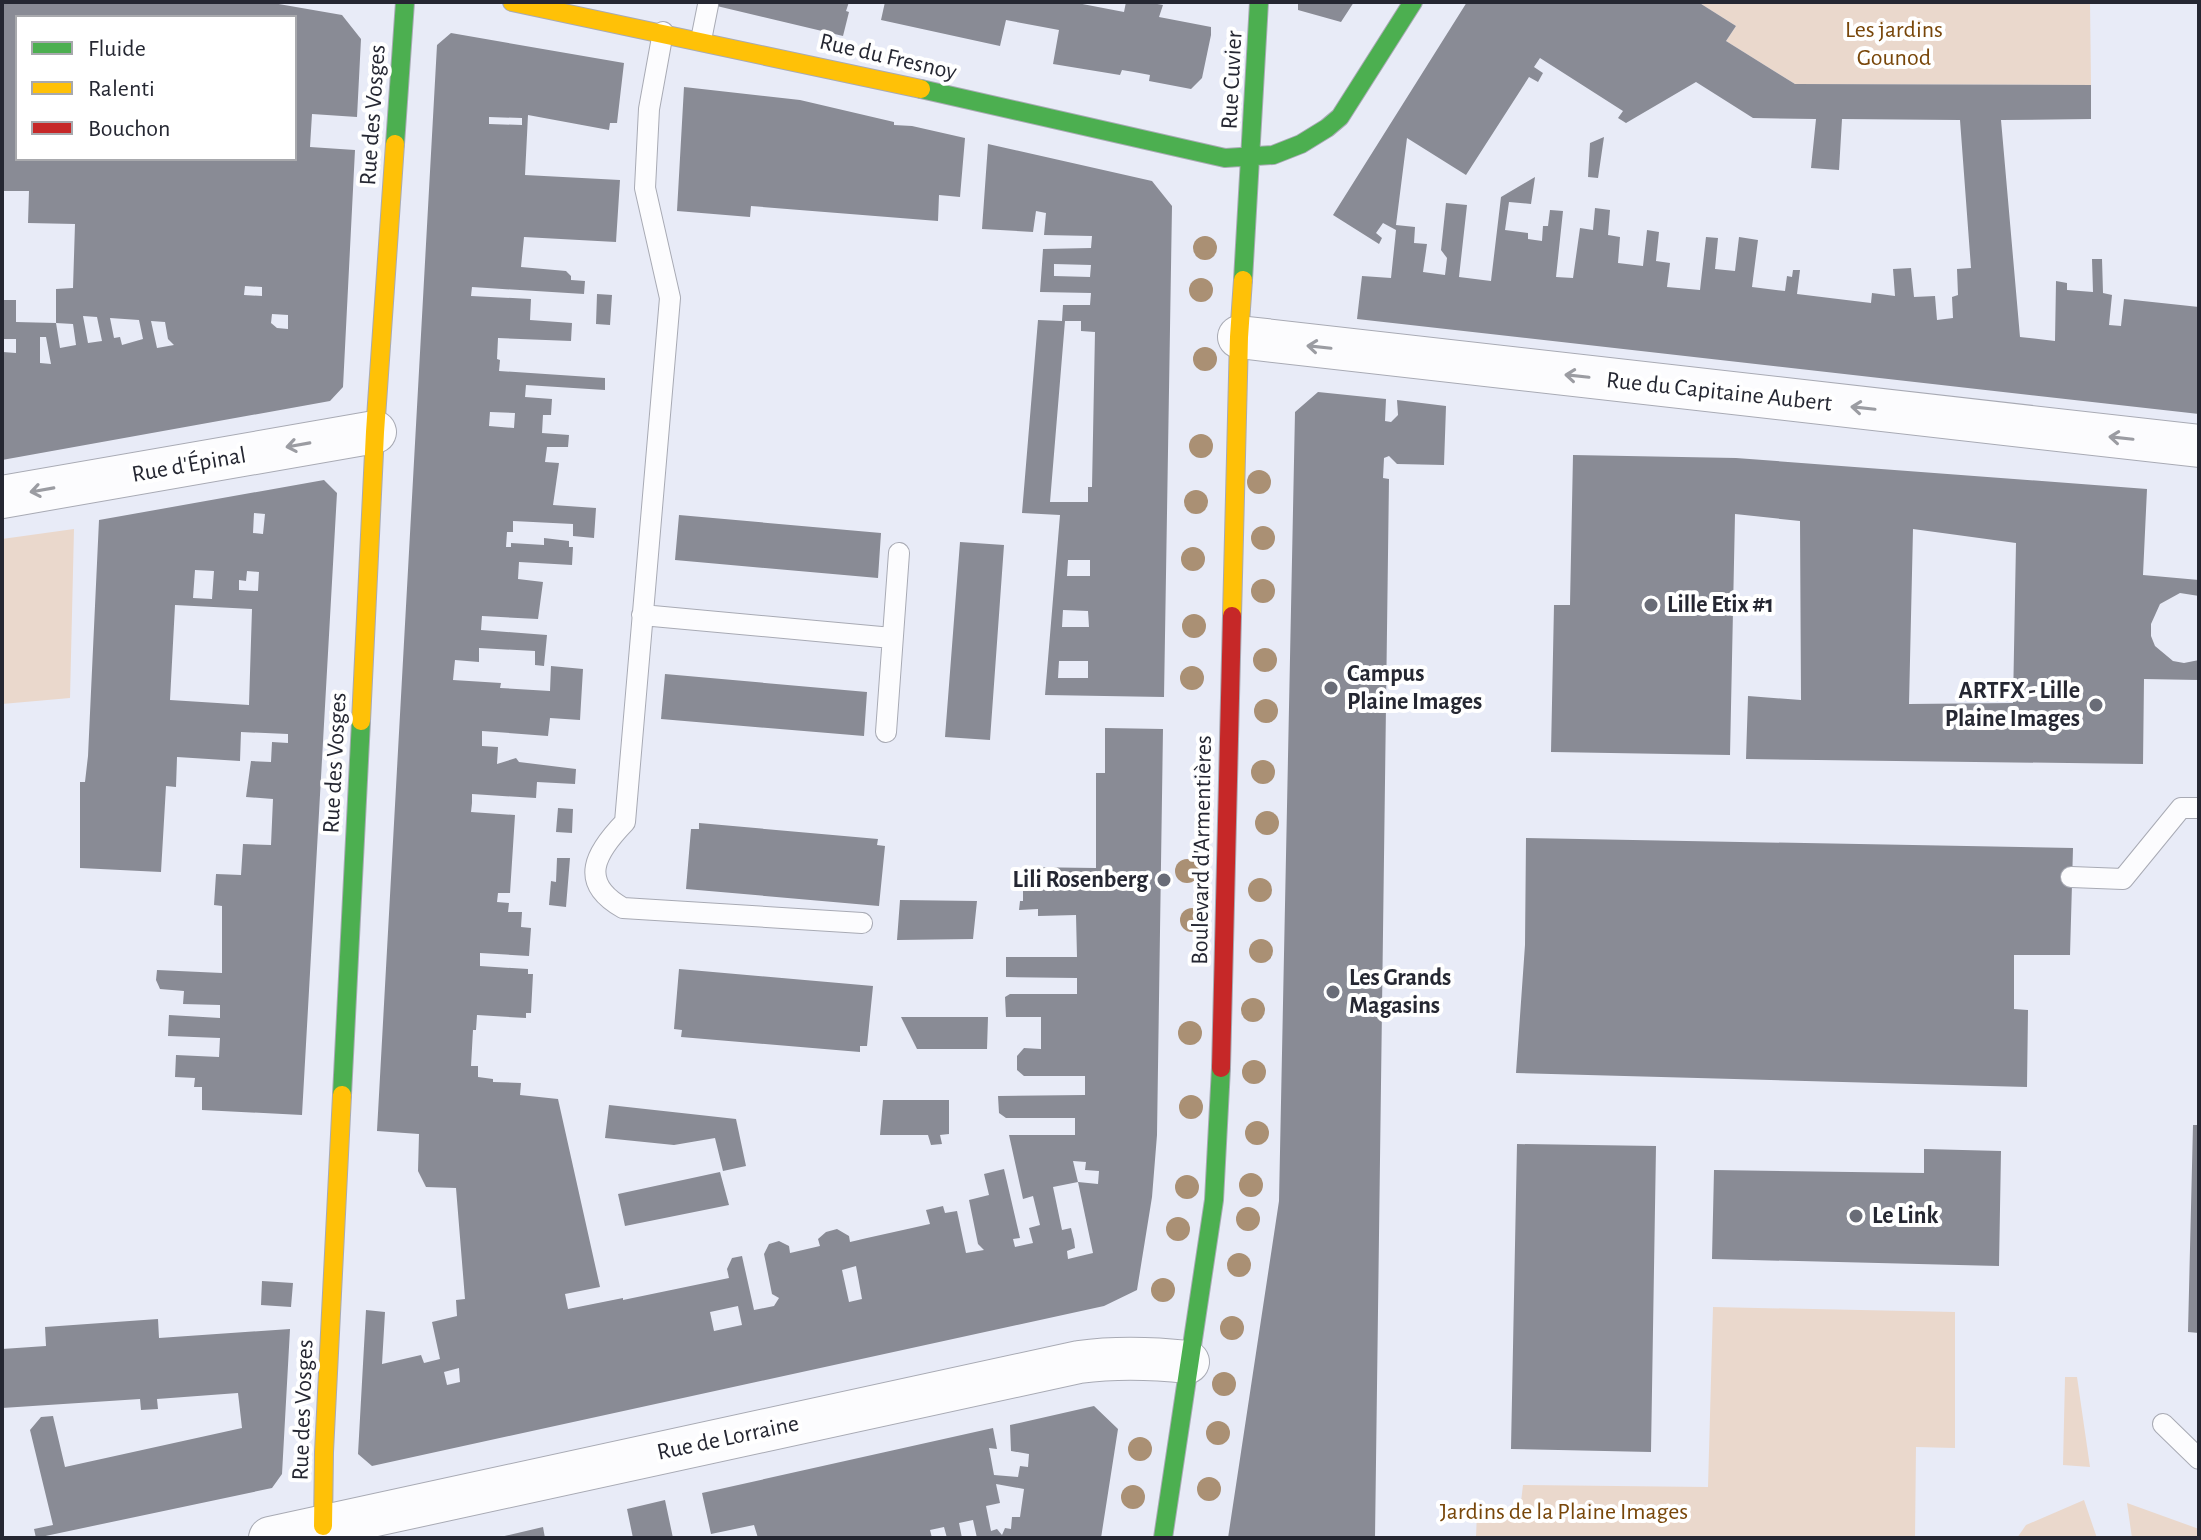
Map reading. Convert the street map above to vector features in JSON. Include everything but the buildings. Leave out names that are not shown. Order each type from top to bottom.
[{"type":"street","name":"Rue des Vosges","points":[[323,1526],[324,1452],[375,432],[405,2]]},
{"type":"street","name":"Rue du Fresnoy","points":[[512,2],[701,40],[1225,158],[1252,160]]},
{"type":"street","name":"Rue Cuvier","points":[[1252,160],[1259,2]]},
{"type":"street","points":[[1252,160],[1278,155],[1300,146],[1325,131],[1340,117],[1413,2]]},
{"type":"street","name":"Boulevard d'Armentières","points":[[1163,1538],[1214,1200],[1220,1127],[1239,337],[1252,160]]},
{"type":"street","name":"Rue du Capitaine Aubert","points":[[1239,337],[2199,446]]},
{"type":"street","name":"Rue d'Épinal","points":[[2,497],[375,432]]},
{"type":"street","name":"Rue de Lorraine","points":[[270,1538],[1079,1362],[1150,1358],[1188,1362]]},
{"type":"lane","points":[[701,40],[708,5]]},
{"type":"lane","points":[[663,32],[649,109],[645,188],[670,298],[625,822],[604,843],[597,855],[595,872],[608,899],[623,908],[862,923]]},
{"type":"lane","points":[[886,732],[899,553]]},
{"type":"lane","points":[[642,615],[892,638]]},
{"type":"lane","points":[[2071,877],[2123,879],[2181,808],[2199,808]]},
{"type":"lane","points":[[2163,1424],[2199,1459]]},
{"type":"green space","name":"Les jardins Gounod","points":[[1698,2],[2090,2],[2091,85],[1795,84],[1726,41],[1736,26]]},
{"type":"green space","points":[[74,529],[70,698],[2,704],[2,539]]},
{"type":"green space","name":"Jardins de la Plaine Images","points":[[1713,1307],[1955,1312],[1955,1448],[1916,1447],[1915,1538],[1476,1538],[1477,1511],[1520,1510],[1523,1485],[1708,1487]]},
{"type":"green space","points":[[2065,1377],[2077,1377],[2090,1467],[2063,1465]]},
{"type":"green space","points":[[2084,1500],[2097,1538],[2017,1538],[2026,1525]]},
{"type":"green space","points":[[2127,1503],[2199,1529],[2199,1538],[2132,1538]]},
{"type":"traffic: fast","points":[[395,144],[405,2]]},
{"type":"traffic: fast","points":[[1243,280],[1259,2]]},
{"type":"traffic: fast","points":[[921,89],[1225,158],[1273,155],[1301,144],[1340,117],[1413,2]]},
{"type":"traffic: fast","points":[[342,1095],[361,721]]},
{"type":"traffic: fast","points":[[1163,1538],[1214,1200],[1221,1068]]},
{"type":"traffic: slow","points":[[512,2],[921,89]]},
{"type":"traffic: slow","points":[[361,721],[375,432],[395,144]]},
{"type":"traffic: slow","points":[[1232,616],[1243,280]]},
{"type":"traffic: slow","points":[[323,1526],[342,1095]]},
{"type":"traffic: jam","points":[[1221,1068],[1232,616]]},
{"type":"place","name":"Lille Etix #1","points":[[1651,605]]},
{"type":"place","name":"Campus Plaine Images","points":[[1331,688]]},
{"type":"place","name":"ARTFX - Lille Plaine Images","points":[[2096,705]]},
{"type":"place","name":"Lili Rosenberg","points":[[1164,880]]},
{"type":"place","name":"Les Grands Magasins","points":[[1333,992]]},
{"type":"place","name":"Le Link","points":[[1856,1216]]}]
